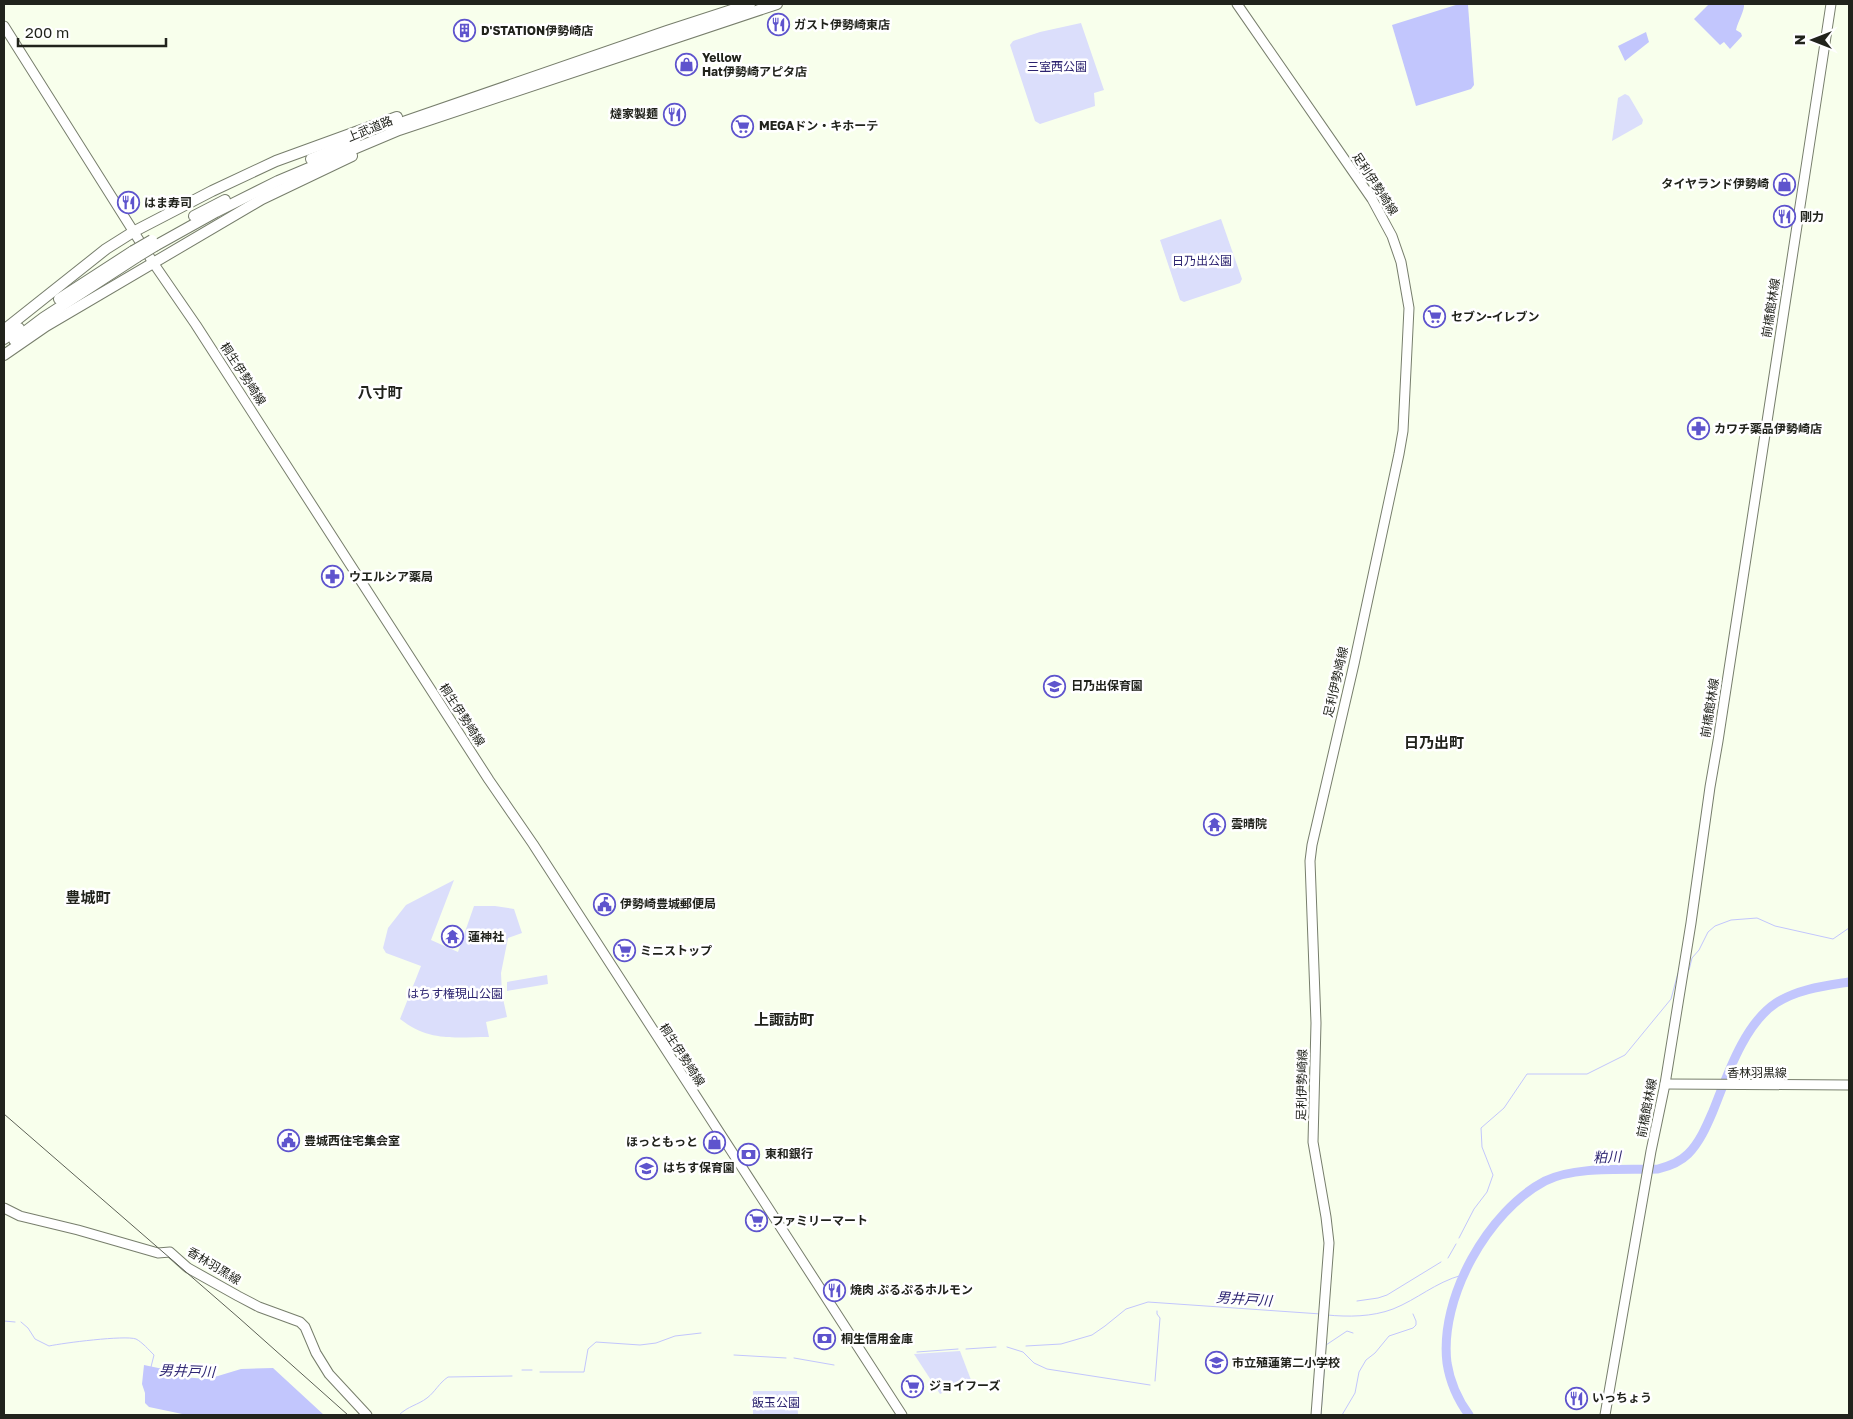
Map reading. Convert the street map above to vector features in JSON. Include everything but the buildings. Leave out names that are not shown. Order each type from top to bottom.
[{"type":"highway","name":"上武道路","points":[[4,339],[37,314],[212,206],[274,175],[336,148],[411,119],[778,4]]},
{"type":"highway","name":"上武道路","points":[[153,243],[278,181],[382,137],[750,12]]},
{"type":"highway","points":[[4,330],[106,248],[212,191],[276,162],[398,117],[411,119]]},
{"type":"highway","points":[[4,355],[46,326],[269,196],[301,179],[430,120]]},
{"type":"highway","name":"上武道路","points":[[4,348],[50,313],[135,254]]},
{"type":"main road","name":"足利伊勢崎線","points":[[1237,4],[1372,199],[1392,236],[1398,253],[1409,308],[1401,446],[1310,861],[1316,1023],[1313,1142],[1329,1242],[1316,1415]]},
{"type":"main road","name":"前橋館林線","points":[[1605,1415],[1691,923],[1710,787],[1831,4]]},
{"type":"main road","name":"桐生伊勢崎線","points":[[4,26],[133,232],[270,438],[489,780],[902,1415]]},
{"type":"main road","name":"香林羽黒線","points":[[1664,1084],[1742,1086],[1849,1085]]},
{"type":"main road","name":"香林羽黒線","points":[[4,1208],[20,1216],[158,1253],[170,1252],[188,1268],[238,1296],[298,1321],[305,1327],[316,1353],[329,1374],[367,1415]]},
{"type":"green space","name":"三室西公園","points":[[1081,23],[1104,90],[1094,93],[1095,106],[1040,124],[1035,121],[1010,45],[1013,41],[1040,32]]},
{"type":"green space","points":[[1625,94],[1629,96],[1643,120],[1642,124],[1612,141],[1618,98]]},
{"type":"green space","name":"日乃出公園","points":[[1221,219],[1242,279],[1240,283],[1184,302],[1180,300],[1160,240]]},
{"type":"green space","name":"はちす権現山公園","points":[[454,880],[431,940],[458,952],[474,906],[495,906],[514,909],[522,933],[508,938],[501,973],[502,994],[507,1017],[486,1022],[489,1037],[442,1037],[432,1035],[422,1032],[400,1019],[421,966],[386,953],[383,948],[388,928],[406,905]]},
{"type":"green space","points":[[547,975],[548,984],[507,991],[507,982]]},
{"type":"green space","points":[[960,1351],[971,1380],[940,1394],[914,1354]]},
{"type":"green space","name":"飯玉公園","points":[[753,1391],[797,1391],[798,1415],[753,1415]]},
{"type":"water","points":[[1459,4],[1468,5],[1474,85],[1471,89],[1416,106],[1392,25]]},
{"type":"water","points":[[1709,4],[1744,4],[1736,30],[1742,36],[1730,49],[1724,42],[1720,45],[1694,19]]},
{"type":"water","points":[[1646,32],[1649,42],[1625,61],[1618,46]]},
{"type":"water","points":[[144,1365],[163,1369],[181,1377],[208,1379],[241,1369],[273,1368],[324,1415],[187,1415],[149,1407],[145,1403],[145,1393],[142,1384]]},
{"type":"waterway","points":[[1686,971],[1689,970],[1692,958],[1699,950],[1708,932],[1715,926],[1731,920],[1757,918],[1775,926],[1833,939],[1849,928]]},
{"type":"waterway","points":[[1459,1238],[1474,1209],[1487,1192],[1493,1175],[1482,1147],[1481,1128],[1504,1108],[1527,1074],[1587,1074],[1625,1055],[1671,999],[1678,973],[1680,973]]},
{"type":"waterway","name":"粕川","points":[[1469,1415],[1455,1390],[1447,1363],[1447,1338],[1451,1311],[1459,1285],[1472,1259],[1487,1235],[1505,1213],[1524,1195],[1545,1181],[1557,1176],[1585,1171],[1658,1169],[1682,1159],[1688,1154],[1703,1133],[1738,1052],[1746,1037],[1765,1012],[1776,1003],[1793,994],[1849,982]]},
{"type":"waterway","points":[[1448,1258],[1456,1244]]},
{"type":"waterway","points":[[1357,1301],[1387,1295],[1441,1262]]},
{"type":"waterway","name":"男井戸川","points":[[1327,1315],[1360,1316],[1385,1312],[1402,1305],[1443,1282],[1462,1275]]},
{"type":"waterway","name":"男井戸川","points":[[1026,1346],[1061,1344],[1092,1335],[1126,1309],[1148,1302],[1321,1314]]},
{"type":"waterway","points":[[1155,1381],[1160,1318],[1157,1311]]},
{"type":"waterway","points":[[1342,1415],[1355,1393],[1359,1372],[1366,1360],[1375,1353],[1389,1336],[1413,1328],[1416,1325],[1413,1314]]},
{"type":"waterway","name":"男井戸川","points":[[4,1321],[15,1322]]},
{"type":"waterway","name":"男井戸川","points":[[21,1322],[28,1328],[35,1339],[49,1346],[80,1341],[136,1339],[154,1355],[151,1367]]},
{"type":"waterway","points":[[1321,1415],[1326,1345],[1347,1331],[1353,1333]]},
{"type":"waterway","name":"男井戸川","points":[[540,1372],[584,1372],[588,1349],[596,1342],[640,1345],[656,1343],[675,1336],[701,1333]]},
{"type":"waterway","name":"男井戸川","points":[[966,1349],[996,1347]]},
{"type":"waterway","points":[[1007,1347],[1023,1352],[1034,1363],[1047,1369],[1150,1385]]},
{"type":"waterway","name":"男井戸川","points":[[917,1352],[958,1349]]},
{"type":"waterway","name":"男井戸川","points":[[734,1355],[786,1358]]},
{"type":"waterway","name":"男井戸川","points":[[794,1358],[834,1365]]},
{"type":"waterway","name":"男井戸川","points":[[522,1370],[532,1370]]},
{"type":"waterway","name":"男井戸川","points":[[399,1415],[427,1398],[448,1377],[512,1376]]},
{"type":"railway","points":[[4,1114],[348,1415]]},
{"type":"place","name":"ガスト伊勢崎東店","points":[[778,25]]},
{"type":"place","name":"D'STATION伊勢崎店","points":[[465,31]]},
{"type":"place","name":"Yellow Hat伊勢崎アピタ店","points":[[686,65]]},
{"type":"place","name":"燵家製麺","points":[[674,114]]},
{"type":"place","name":"MEGAドン・キホーテ","points":[[743,126]]},
{"type":"place","name":"タイヤランド伊勢崎","points":[[1785,184]]},
{"type":"place","name":"はま寿司","points":[[128,203]]},
{"type":"place","name":"剛力","points":[[1784,217]]},
{"type":"place","name":"セブン-イレブン","points":[[1435,317]]},
{"type":"place","name":"カワチ薬品伊勢崎店","points":[[1698,429]]},
{"type":"place","name":"ウエルシア薬局","points":[[333,577]]},
{"type":"place","name":"日乃出保育園","points":[[1055,686]]},
{"type":"place","name":"雲晴院","points":[[1215,824]]},
{"type":"place","name":"伊勢崎豊城郵便局","points":[[604,904]]},
{"type":"place","name":"蓮神社","points":[[452,937]]},
{"type":"place","name":"ミニストップ","points":[[624,951]]},
{"type":"place","name":"豊城西住宅集会室","points":[[288,1141]]},
{"type":"place","name":"ほっともっと","points":[[714,1142]]},
{"type":"place","name":"東和銀行","points":[[749,1154]]},
{"type":"place","name":"はちす保育園","points":[[647,1168]]},
{"type":"place","name":"ファミリーマート","points":[[756,1221]]},
{"type":"place","name":"焼肉 ぷるぷるホルモン","points":[[834,1290]]},
{"type":"place","name":"桐生信用金庫","points":[[825,1339]]},
{"type":"place","name":"市立殖蓮第二小学校","points":[[1216,1363]]},
{"type":"place","name":"ジョイフーズ","points":[[913,1386]]},
{"type":"place","name":"いっちょう","points":[[1576,1398]]},
{"type":"district","name":"八寸町","points":[[380,393]]},
{"type":"district","name":"日乃出町","points":[[1434,743]]},
{"type":"district","name":"豊城町","points":[[88,898]]},
{"type":"district","name":"上諏訪町","points":[[784,1020]]}]
